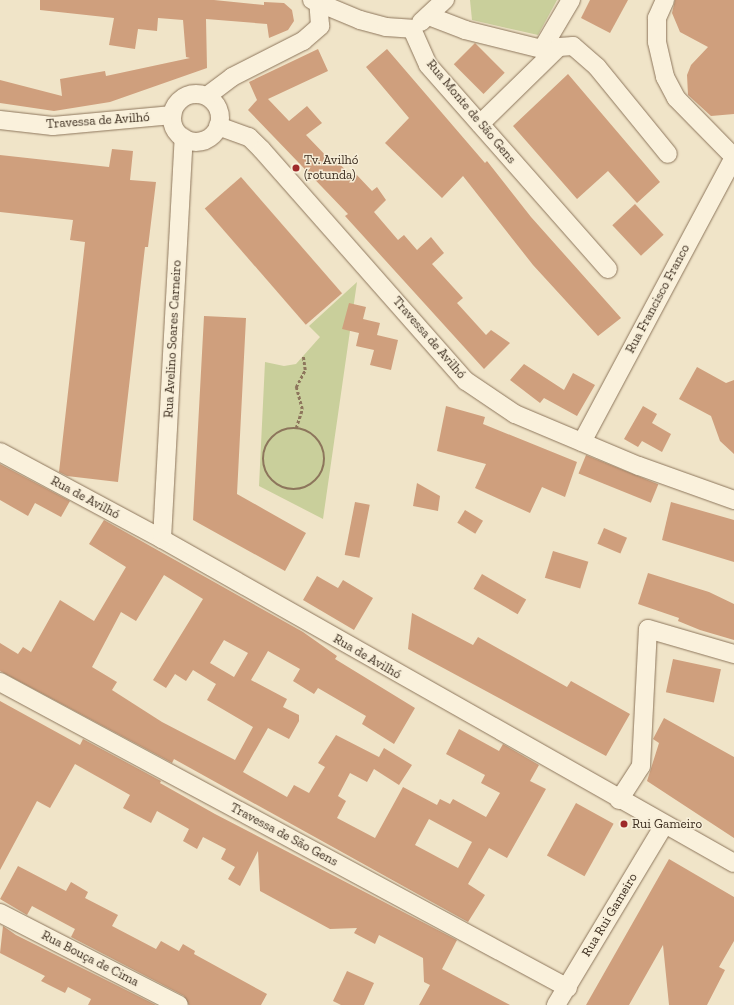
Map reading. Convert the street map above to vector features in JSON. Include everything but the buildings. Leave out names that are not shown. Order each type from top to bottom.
[{"type":"street","points":[[207,96],[218,110],[218,126],[204,140],[184,138],[174,128],[172,115],[174,107],[185,96],[207,96],[232,77],[303,41],[320,26],[317,2],[386,27],[412,29],[429,16],[445,0]]},
{"type":"street","points":[[480,124],[543,56],[571,0]]},
{"type":"street","points":[[665,0],[657,18],[657,42],[665,78],[676,98],[734,157]]},
{"type":"street","points":[[429,16],[465,30],[543,56],[559,47],[573,46],[597,67],[668,154]]},
{"type":"street","name":"Rua Monte de São Gens","points":[[412,29],[428,65],[608,268]]},
{"type":"street","name":"Travessa de Avilhó","points":[[0,120],[53,126],[172,115]]},
{"type":"street","name":"Travessa de Avilhó","points":[[218,126],[249,138],[262,150],[466,381],[515,414],[582,442],[734,500]]},
{"type":"street","name":"Rua Avelino Soares Carneiro","points":[[162,539],[184,138]]},
{"type":"street","name":"Rua Francisco Franco","points":[[582,442],[734,157]]},
{"type":"street","name":"Rua de Avilhó","points":[[0,452],[162,539],[619,800],[734,862]]},
{"type":"street","points":[[619,800],[641,766],[648,629],[734,654]]},
{"type":"street","name":"Travessa de São Gens","points":[[0,682],[568,988]]},
{"type":"street","name":"Rua Rui Gameiro","points":[[556,1005],[568,988],[664,825]]},
{"type":"street","name":"Rua Bouça de Cima","points":[[0,913],[179,1005]]},
{"type":"path","points":[[296,428],[302,409],[296,387],[305,370],[303,356]]},
{"type":"path","points":[[296,428],[314,435],[321,443],[325,462],[316,480],[309,486],[289,490],[271,480],[266,471],[264,451],[276,434],[296,428]]},
{"type":"green space","points":[[470,0],[557,0],[538,35],[472,20]]},
{"type":"green space","points":[[357,282],[323,519],[259,486],[265,362],[284,366],[296,364],[320,337],[309,326]]},
{"type":"place","name":"Tv. Avilhó (rotunda)","points":[[296,168]]},
{"type":"place","name":"Rui Gameiro","points":[[624,824]]}]
